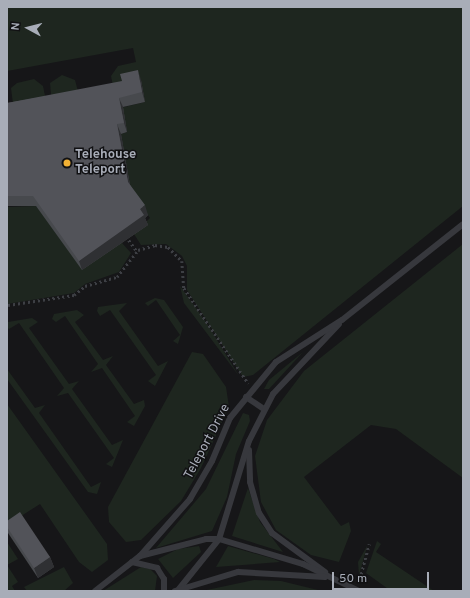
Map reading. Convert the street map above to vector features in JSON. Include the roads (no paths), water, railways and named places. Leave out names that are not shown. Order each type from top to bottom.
[{"type":"lane","name":"Teleport Drive","points":[[95,591],[140,556],[190,499],[212,461],[230,418],[252,388],[299,345],[342,320],[463,224]]},
{"type":"lane","name":"Teleport Drive","points":[[177,590],[219,539],[249,441],[273,394],[342,320]]},
{"type":"lane","points":[[246,397],[264,409]]},
{"type":"lane","name":"Teleport Drive","points":[[249,441],[250,482],[259,513],[272,533],[331,577]]},
{"type":"lane","name":"Teleport Drive","points":[[140,556],[206,539],[219,539],[303,564],[359,591]]},
{"type":"lane","points":[[132,562],[157,568],[164,579],[164,591]]},
{"type":"lane","name":"Teleport Drive","points":[[177,590],[248,571],[331,577]]},
{"type":"place","name":"Telehouse Teleport","points":[[67,163]]}]
